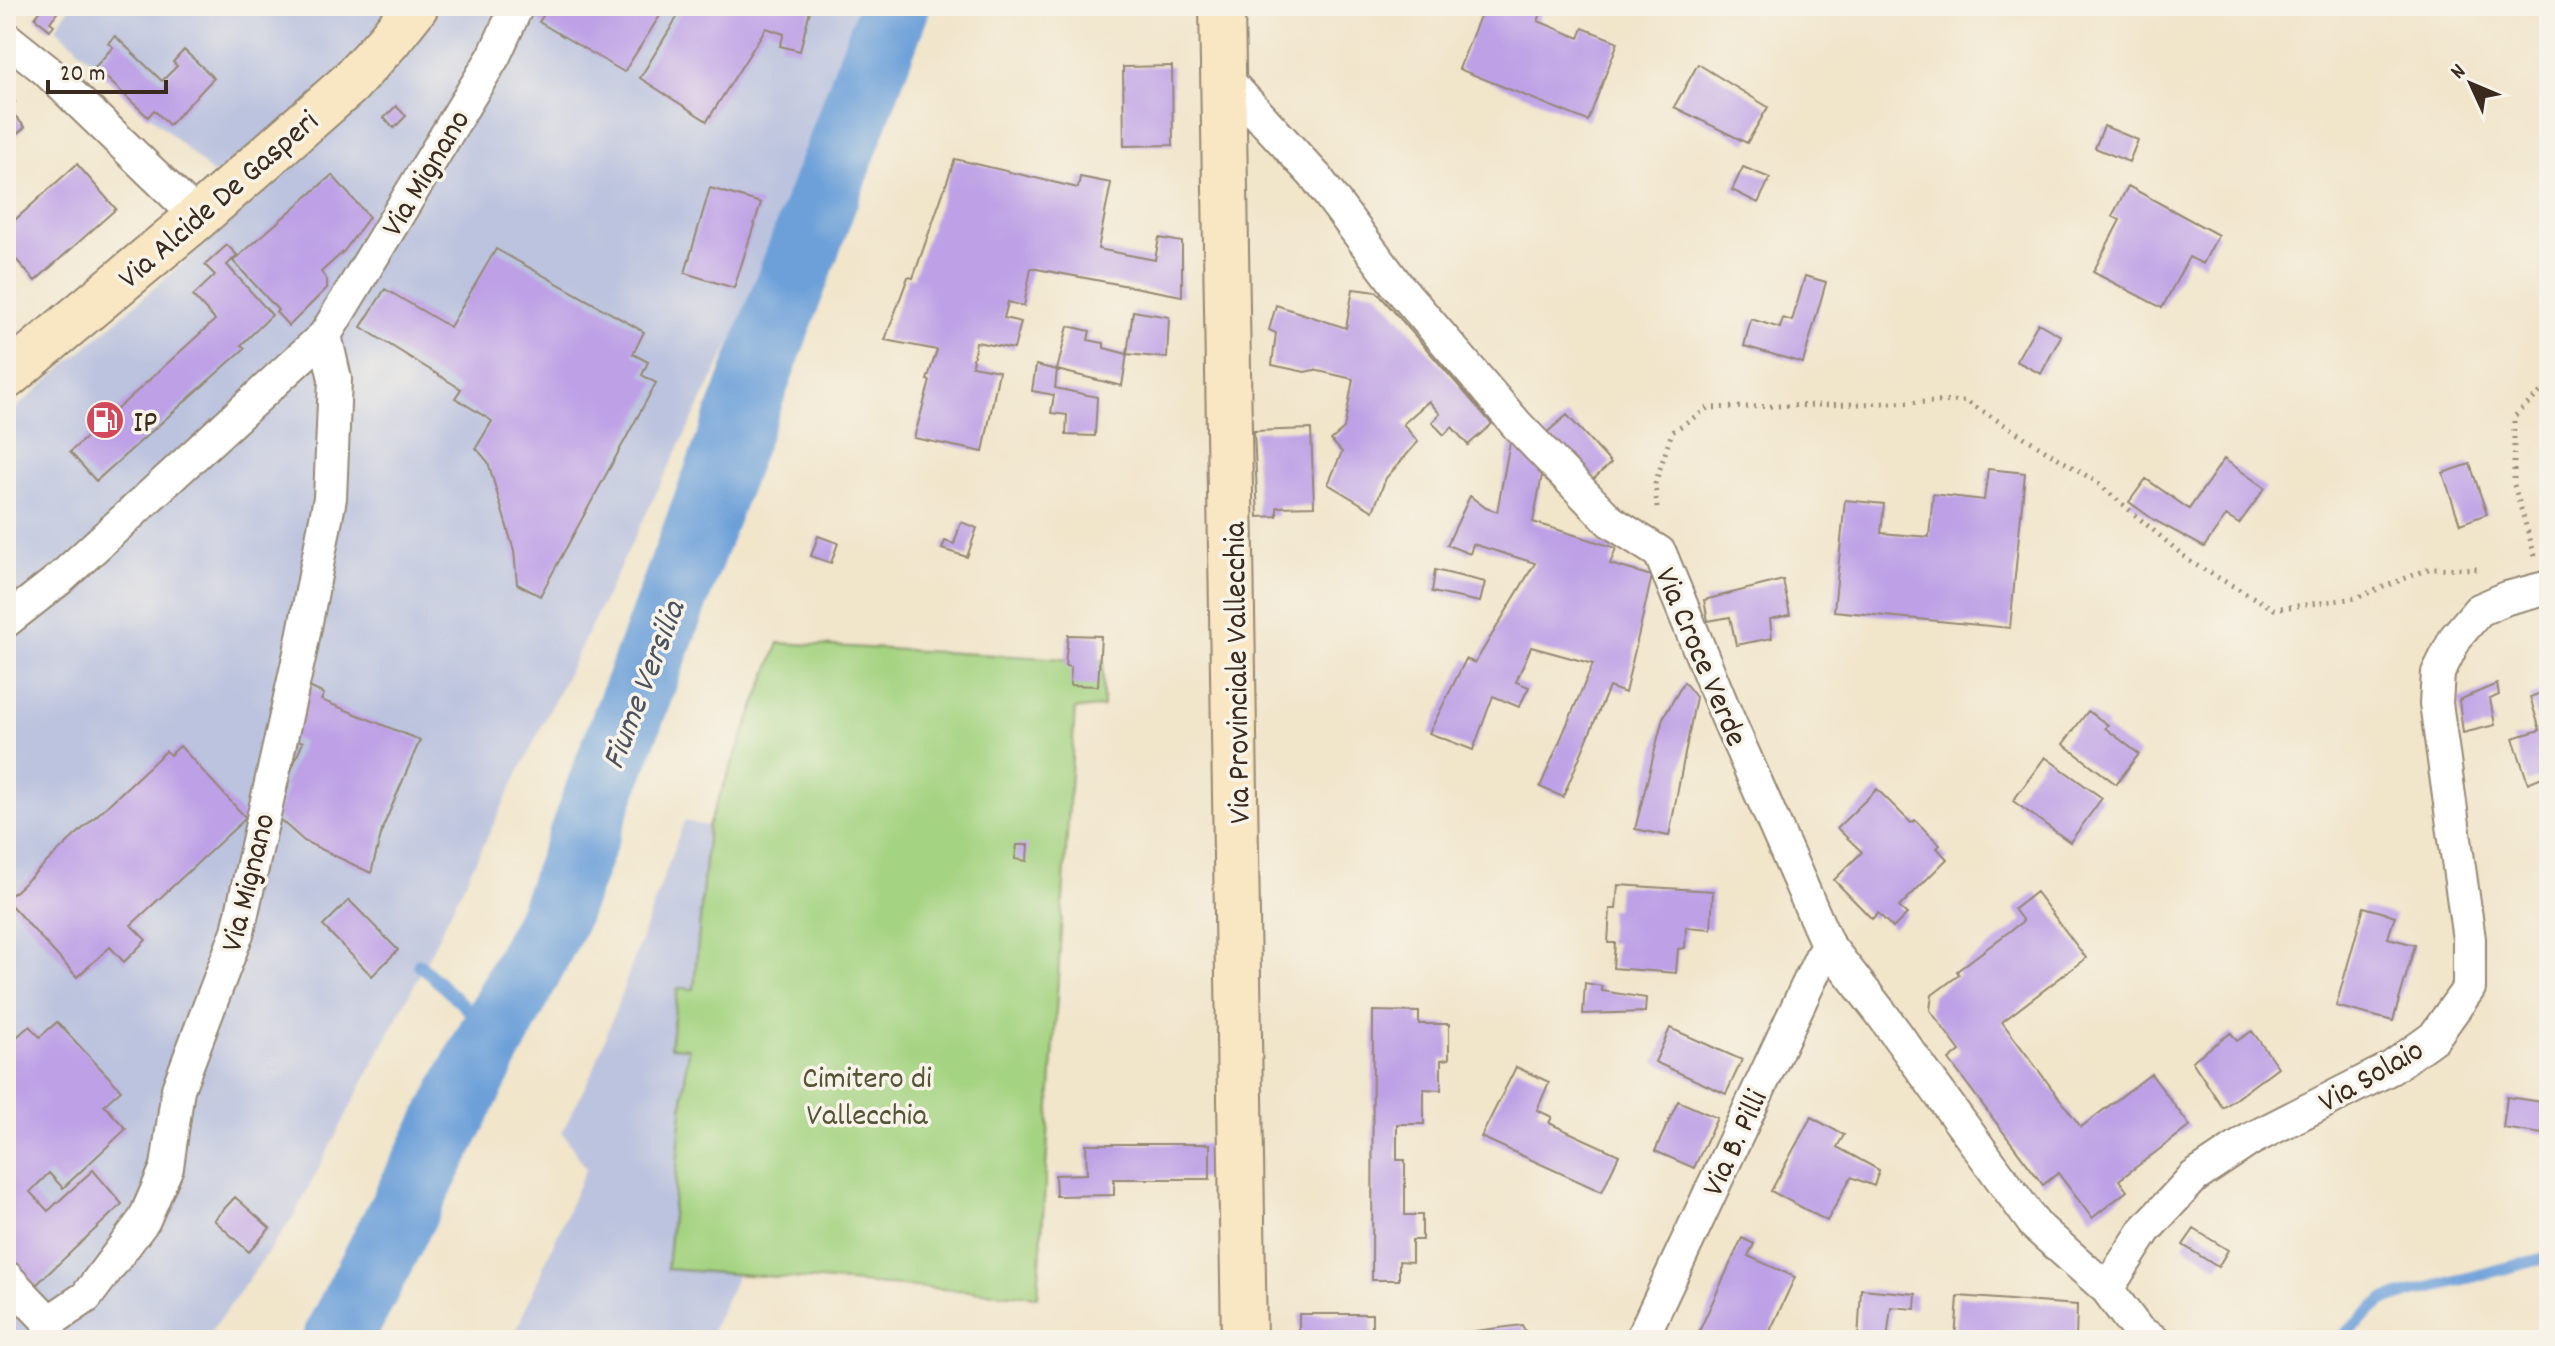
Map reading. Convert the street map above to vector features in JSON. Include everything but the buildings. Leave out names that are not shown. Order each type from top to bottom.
[{"type":"main road","name":"Via Alcide De Gasperi","points":[[6,377],[198,217],[349,84],[416,6]]},
{"type":"main road","name":"Via Provinciale Vallecchia","points":[[1222,6],[1244,1340]]},
{"type":"street","name":"Via Mignano","points":[[6,621],[62,577],[325,335],[494,56],[517,6]]},
{"type":"street","points":[[6,38],[46,70],[198,217]]},
{"type":"street","name":"Via Croce Verde","points":[[1225,78],[1316,177],[1397,285],[1517,425],[1610,521],[1660,553],[1725,712],[1827,944],[2035,1225],[2107,1289]]},
{"type":"street","name":"Via Mignano","points":[[6,1277],[49,1322],[86,1297],[144,1220],[167,1167],[178,1089],[238,931],[309,609],[330,498],[335,379],[325,335]]},
{"type":"street","name":"Via Solaio","points":[[2107,1289],[2145,1230],[2194,1177],[2251,1139],[2391,1068],[2434,1037],[2469,988],[2469,939],[2436,703],[2438,673],[2456,637],[2479,610],[2547,587]]},
{"type":"street","name":"Via B. Pilli","points":[[1641,1340],[1827,944]]},
{"type":"street","points":[[2107,1289],[2143,1337]]},
{"type":"path","points":[[2547,587],[2514,485],[2514,417],[2549,384]]},
{"type":"path","points":[[1660,553],[1655,484],[1672,432],[1708,408],[1966,401],[2095,481],[2192,563],[2274,609],[2356,598],[2431,568],[2487,570]]},
{"type":"shaded area","points":[[70,6],[858,6],[830,140],[425,964],[294,1216],[205,1340],[6,1340],[6,417],[248,206],[56,28]]},
{"type":"shaded area","points":[[684,821],[708,826],[694,990],[678,988],[670,1047],[688,1047],[667,1268],[738,1273],[708,1340],[512,1340],[586,1168],[562,1132],[594,1069]]},
{"type":"green space","name":"Cimitero di Vallecchia","points":[[779,643],[1103,661],[1103,707],[1075,709],[1038,1296],[667,1269],[688,1048],[670,1047],[678,988],[694,989],[708,826]]},
{"type":"waterway","name":"Fiume Versilia","points":[[337,1340],[552,920],[895,6]]},
{"type":"waterway","points":[[419,964],[494,1034]]},
{"type":"waterway","points":[[2338,1340],[2383,1300],[2541,1259],[2549,1262]]},
{"type":"place","name":"IP","points":[[105,420]]}]
